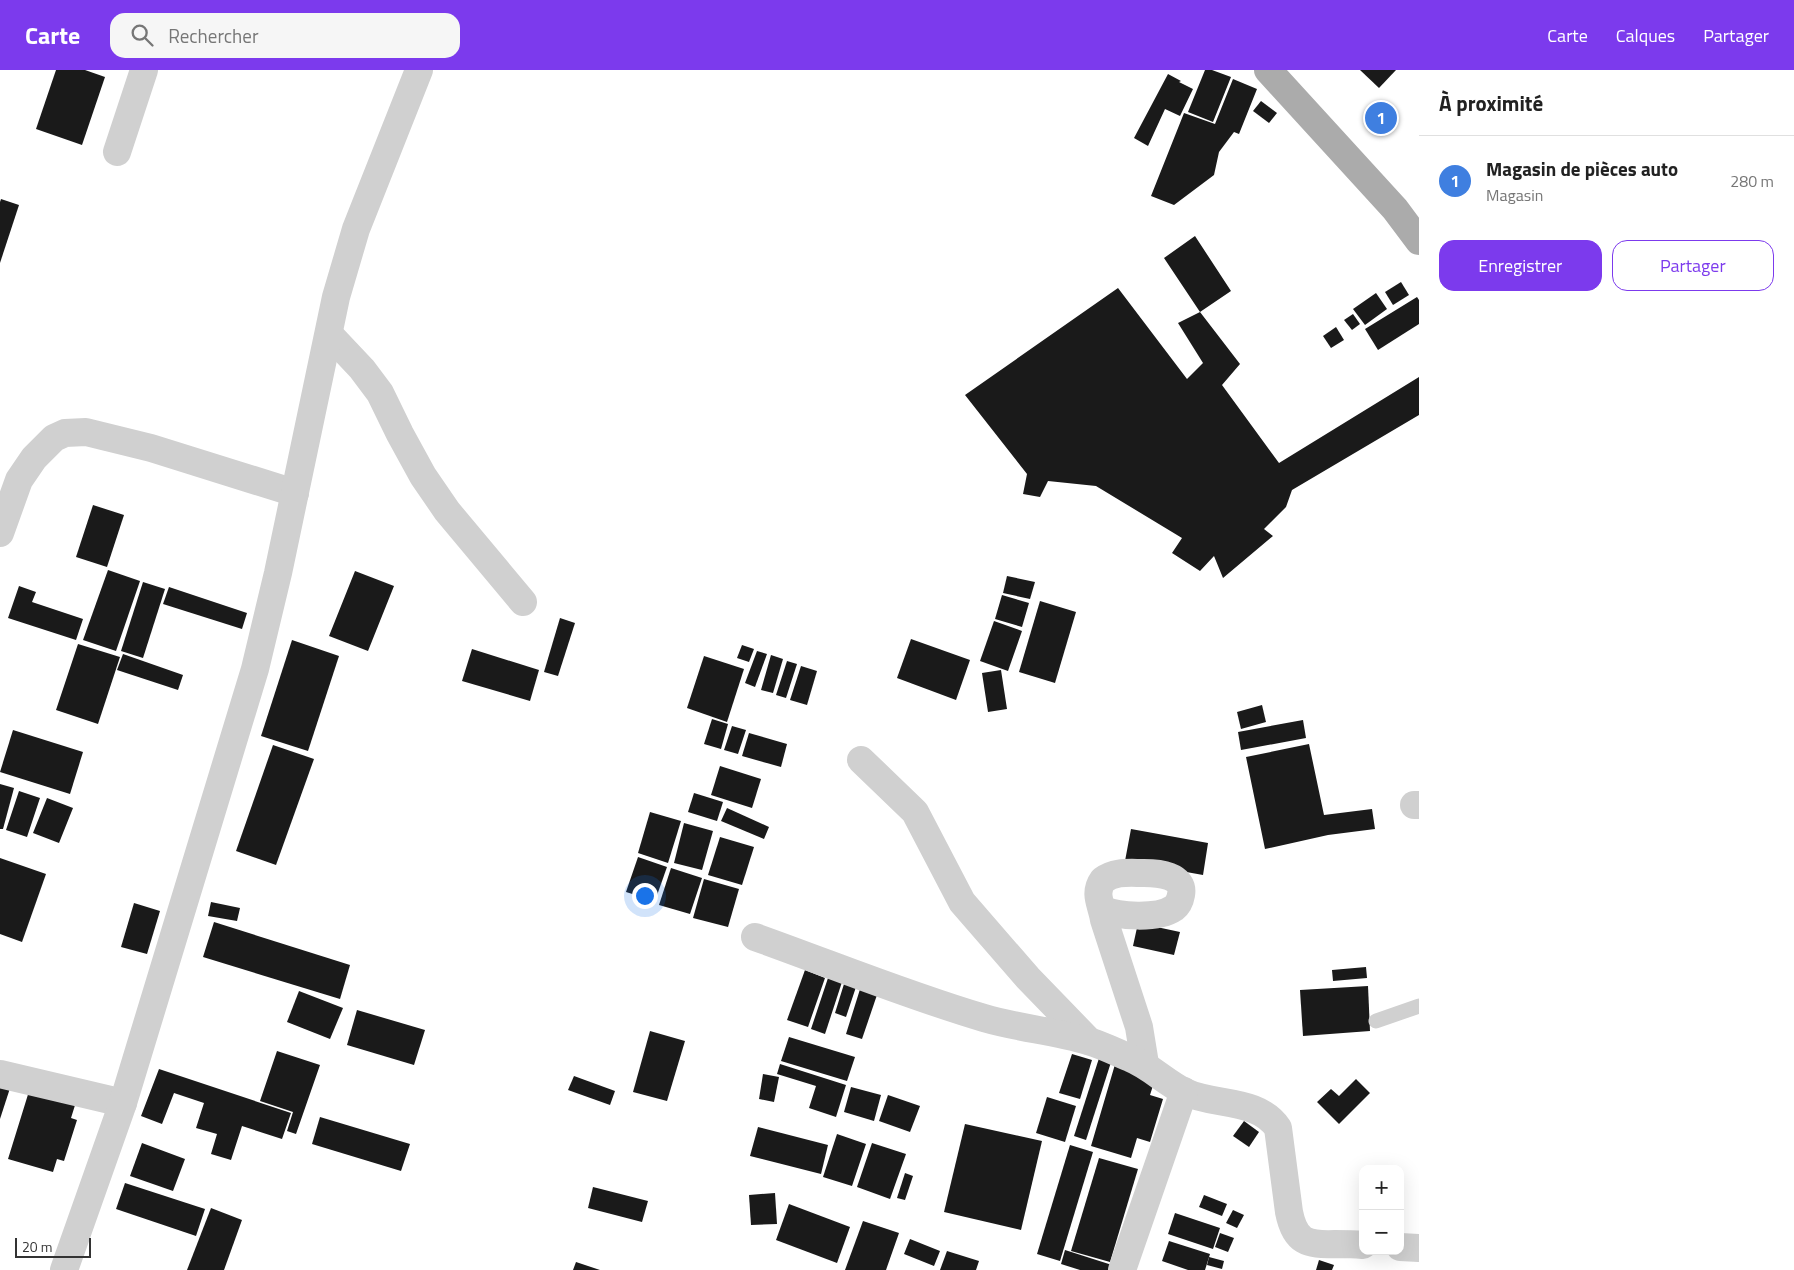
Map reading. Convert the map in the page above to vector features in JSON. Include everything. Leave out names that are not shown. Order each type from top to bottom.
[{"type":"main road","points":[[1268,70],[1395,209],[1419,241]]},
{"type":"street","points":[[117,152],[144,70]]},
{"type":"street","points":[[64,1270],[123,1103],[255,669],[278,573],[336,297],[356,229],[419,70]]},
{"type":"street","points":[[329,334],[362,369],[380,393],[423,476],[447,511],[523,602]]},
{"type":"street","points":[[0,533],[19,480],[34,458],[54,438],[65,433],[86,432],[151,448],[295,492]]},
{"type":"street","points":[[861,760],[915,812],[962,902],[1028,978],[1089,1041]]},
{"type":"street","points":[[1102,908],[1104,920],[1139,1027],[1145,1064]]},
{"type":"street","points":[[755,937],[941,1005],[987,1019],[1089,1041],[1145,1064],[1184,1091],[1206,1099],[1256,1110],[1274,1121],[1278,1128],[1285,1189],[1292,1225],[1298,1235],[1306,1242],[1319,1245],[1359,1245]]},
{"type":"street","points":[[0,1074],[123,1103]]},
{"type":"street","points":[[1122,1270],[1184,1091]]},
{"type":"street","points":[[1404,1247],[1419,1248]]},
{"type":"lane","points":[[1376,1021],[1419,1006]]},
{"type":"building","points":[[56,70],[85,70],[105,77],[82,145],[36,129]]},
{"type":"building","points":[[1205,70],[1212,70],[1231,77],[1213,122],[1188,112]]},
{"type":"building","points":[[1360,70],[1396,70],[1379,88]]},
{"type":"building","points":[[1168,74],[1193,89],[1180,116],[1165,109],[1148,146],[1134,138]]},
{"type":"building","points":[[1233,79],[1257,89],[1239,134],[1234,132],[1219,152],[1214,175],[1174,205],[1151,196],[1184,113],[1215,124]]},
{"type":"building","points":[[1261,101],[1277,113],[1269,123],[1253,111]]},
{"type":"building","points":[[1,199],[19,205],[0,263],[0,202]]},
{"type":"building","points":[[1195,236],[1231,291],[1200,312],[1164,258]]},
{"type":"building","points":[[1401,282],[1409,295],[1393,305],[1385,292]]},
{"type":"building","points":[[1118,288],[1187,379],[1203,363],[1178,323],[1200,312],[1240,364],[1222,385],[1279,463],[1419,377],[1419,415],[1292,490],[1286,507],[1264,529],[1273,536],[1223,578],[1214,556],[1200,571],[1172,553],[1182,538],[1096,486],[1048,481],[1040,497],[1023,494],[1027,474],[965,395]]},
{"type":"building","points":[[1376,293],[1387,309],[1365,325],[1353,309]]},
{"type":"building","points":[[1417,297],[1419,300],[1419,324],[1378,350],[1365,329]]},
{"type":"building","points":[[1353,314],[1360,324],[1352,330],[1344,320]]},
{"type":"building","points":[[1336,327],[1344,340],[1331,348],[1323,336]]},
{"type":"building","points":[[93,505],[124,515],[107,567],[76,557]]},
{"type":"building","points":[[108,570],[140,581],[116,651],[83,640]]},
{"type":"building","points":[[355,571],[394,586],[368,651],[329,636]]},
{"type":"building","points":[[1007,576],[1035,582],[1030,599],[1003,593]]},
{"type":"building","points":[[143,582],[165,589],[143,658],[121,651]]},
{"type":"building","points":[[19,586],[36,592],[32,602],[83,619],[76,640],[8,618]]},
{"type":"building","points":[[169,587],[247,613],[242,629],[163,604]]},
{"type":"building","points":[[1002,595],[1029,603],[1022,627],[995,619]]},
{"type":"building","points":[[1040,601],[1076,612],[1055,683],[1019,672]]},
{"type":"building","points":[[560,618],[575,623],[558,676],[544,672]]},
{"type":"building","points":[[994,621],[1022,631],[1008,671],[980,661]]},
{"type":"building","points":[[911,639],[970,660],[956,700],[897,678]]},
{"type":"building","points":[[292,640],[339,656],[308,751],[261,736]]},
{"type":"building","points":[[78,644],[120,657],[98,724],[56,710]]},
{"type":"building","points":[[742,645],[754,649],[749,662],[737,658]]},
{"type":"building","points":[[472,649],[539,670],[530,701],[462,681]]},
{"type":"building","points":[[757,651],[767,654],[755,687],[745,683]]},
{"type":"building","points":[[123,654],[183,675],[178,690],[117,670]]},
{"type":"building","points":[[771,655],[783,659],[773,693],[761,690]]},
{"type":"building","points":[[704,656],[744,669],[727,722],[687,708]]},
{"type":"building","points":[[787,661],[797,664],[786,698],[776,695]]},
{"type":"building","points":[[801,666],[817,671],[807,705],[790,700]]},
{"type":"building","points":[[1001,670],[1007,709],[988,712],[982,673]]},
{"type":"building","points":[[1262,705],[1266,722],[1241,729],[1237,712]]},
{"type":"building","points":[[712,719],[728,724],[721,749],[704,744]]},
{"type":"building","points":[[1303,720],[1306,738],[1241,750],[1238,732]]},
{"type":"building","points":[[732,726],[746,730],[738,754],[724,750]]},
{"type":"building","points":[[13,730],[83,752],[70,794],[0,772]]},
{"type":"building","points":[[749,733],[787,744],[781,767],[742,756]]},
{"type":"building","points":[[1309,744],[1324,815],[1372,809],[1375,829],[1328,835],[1265,849],[1246,757]]},
{"type":"building","points":[[273,745],[314,759],[276,865],[236,851]]},
{"type":"building","points":[[720,766],[761,779],[752,808],[711,795]]},
{"type":"building","points":[[0,784],[14,788],[3,829],[0,829]]},
{"type":"building","points":[[19,791],[40,798],[27,837],[6,830]]},
{"type":"building","points":[[694,793],[723,802],[717,821],[688,812]]},
{"type":"building","points":[[47,798],[73,808],[59,843],[33,833]]},
{"type":"building","points":[[727,808],[769,827],[764,839],[721,821]]},
{"type":"building","points":[[650,812],[681,821],[668,863],[638,853]]},
{"type":"building","points":[[684,823],[713,831],[702,870],[674,863]]},
{"type":"building","points":[[1131,829],[1208,843],[1203,875],[1125,861]]},
{"type":"building","points":[[720,837],[754,847],[742,885],[708,875]]},
{"type":"building","points":[[638,857],[667,867],[655,901],[626,892]]},
{"type":"building","points":[[0,858],[46,874],[22,942],[0,934]]},
{"type":"building","points":[[671,868],[702,878],[690,914],[659,905]]},
{"type":"building","points":[[704,879],[739,889],[728,927],[693,918]]},
{"type":"building","points":[[211,902],[240,908],[237,921],[208,916]]},
{"type":"building","points":[[134,903],[160,911],[147,954],[121,947]]},
{"type":"building","points":[[214,922],[350,965],[340,999],[203,957]]},
{"type":"building","points":[[1138,923],[1180,932],[1174,955],[1133,946]]},
{"type":"building","points":[[1366,967],[1367,978],[1333,981],[1332,970]]},
{"type":"building","points":[[805,970],[825,978],[808,1027],[787,1020]]},
{"type":"building","points":[[828,978],[842,982],[825,1034],[811,1029]]},
{"type":"building","points":[[844,984],[856,987],[846,1017],[835,1013]]},
{"type":"building","points":[[861,986],[878,992],[862,1039],[846,1034]]},
{"type":"building","points":[[1368,986],[1370,1031],[1303,1036],[1300,990]]},
{"type":"building","points":[[299,991],[343,1008],[330,1039],[287,1022]]},
{"type":"building","points":[[357,1010],[425,1030],[414,1065],[347,1045]]},
{"type":"building","points":[[650,1031],[685,1041],[667,1101],[633,1092]]},
{"type":"building","points":[[789,1037],[855,1057],[847,1081],[781,1061]]},
{"type":"building","points":[[277,1051],[320,1065],[296,1134],[287,1131],[293,1112],[260,1101]]},
{"type":"building","points":[[1101,1052],[1113,1056],[1086,1140],[1074,1136]]},
{"type":"building","points":[[1072,1054],[1092,1060],[1080,1099],[1059,1093]]},
{"type":"building","points":[[1116,1061],[1157,1073],[1150,1095],[1163,1099],[1150,1142],[1137,1138],[1131,1158],[1091,1146]]},
{"type":"building","points":[[780,1064],[846,1085],[836,1117],[809,1108],[816,1086],[777,1074]]},
{"type":"building","points":[[159,1069],[291,1113],[282,1139],[242,1126],[231,1160],[211,1154],[217,1134],[196,1128],[204,1103],[174,1093],[162,1124],[141,1116]]},
{"type":"building","points":[[763,1074],[779,1077],[774,1102],[759,1099]]},
{"type":"building","points":[[574,1076],[615,1091],[610,1105],[568,1090]]},
{"type":"building","points":[[0,1078],[12,1082],[0,1119]]},
{"type":"building","points":[[1356,1079],[1370,1093],[1339,1124],[1317,1102],[1331,1089],[1339,1096]]},
{"type":"building","points":[[851,1087],[881,1095],[874,1121],[844,1112]]},
{"type":"building","points":[[30,1088],[76,1102],[71,1118],[77,1120],[64,1161],[57,1159],[53,1172],[8,1159]]},
{"type":"building","points":[[888,1095],[920,1106],[910,1132],[879,1121]]},
{"type":"building","points":[[1047,1097],[1076,1106],[1065,1142],[1036,1133]]},
{"type":"building","points":[[320,1117],[410,1144],[401,1171],[312,1144]]},
{"type":"building","points":[[1244,1121],[1259,1132],[1249,1147],[1233,1136]]},
{"type":"building","points":[[965,1124],[1042,1141],[1021,1230],[944,1212]]},
{"type":"building","points":[[758,1127],[828,1145],[821,1174],[750,1156]]},
{"type":"building","points":[[837,1134],[866,1144],[852,1186],[823,1177]]},
{"type":"building","points":[[142,1143],[185,1159],[173,1191],[130,1176]]},
{"type":"building","points":[[872,1143],[906,1154],[890,1199],[857,1187]]},
{"type":"building","points":[[1070,1145],[1093,1152],[1060,1261],[1037,1254]]},
{"type":"building","points":[[1099,1158],[1138,1169],[1110,1262],[1071,1251]]},
{"type":"building","points":[[905,1173],[913,1176],[905,1200],[897,1198]]},
{"type":"building","points":[[125,1183],[205,1209],[196,1236],[116,1209]]},
{"type":"building","points":[[593,1187],[648,1201],[642,1222],[588,1208]]},
{"type":"building","points":[[775,1193],[777,1224],[751,1225],[749,1195]]},
{"type":"building","points":[[1204,1195],[1227,1204],[1222,1216],[1199,1207]]},
{"type":"building","points":[[789,1204],[850,1227],[837,1263],[776,1240]]},
{"type":"building","points":[[211,1208],[242,1220],[224,1270],[187,1270]]},
{"type":"building","points":[[1233,1210],[1244,1215],[1237,1228],[1226,1223]]},
{"type":"building","points":[[1175,1213],[1220,1228],[1213,1249],[1168,1234]]},
{"type":"building","points":[[863,1221],[899,1233],[886,1270],[845,1270]]},
{"type":"building","points":[[1220,1233],[1234,1238],[1228,1252],[1215,1247]]},
{"type":"building","points":[[910,1239],[940,1251],[934,1266],[904,1254]]},
{"type":"building","points":[[1169,1241],[1210,1254],[1205,1270],[1188,1270],[1162,1261]]},
{"type":"building","points":[[1065,1250],[1112,1265],[1111,1270],[1080,1270],[1061,1264]]},
{"type":"building","points":[[947,1251],[979,1261],[976,1270],[940,1270]]},
{"type":"building","points":[[1209,1257],[1224,1261],[1222,1269],[1207,1265]]},
{"type":"building","points":[[1319,1260],[1334,1265],[1332,1270],[1316,1270]]},
{"type":"building","points":[[576,1262],[600,1270],[573,1270]]},
{"type":"place","name":"Magasin de pièces auto","points":[[1381,118]]}]
